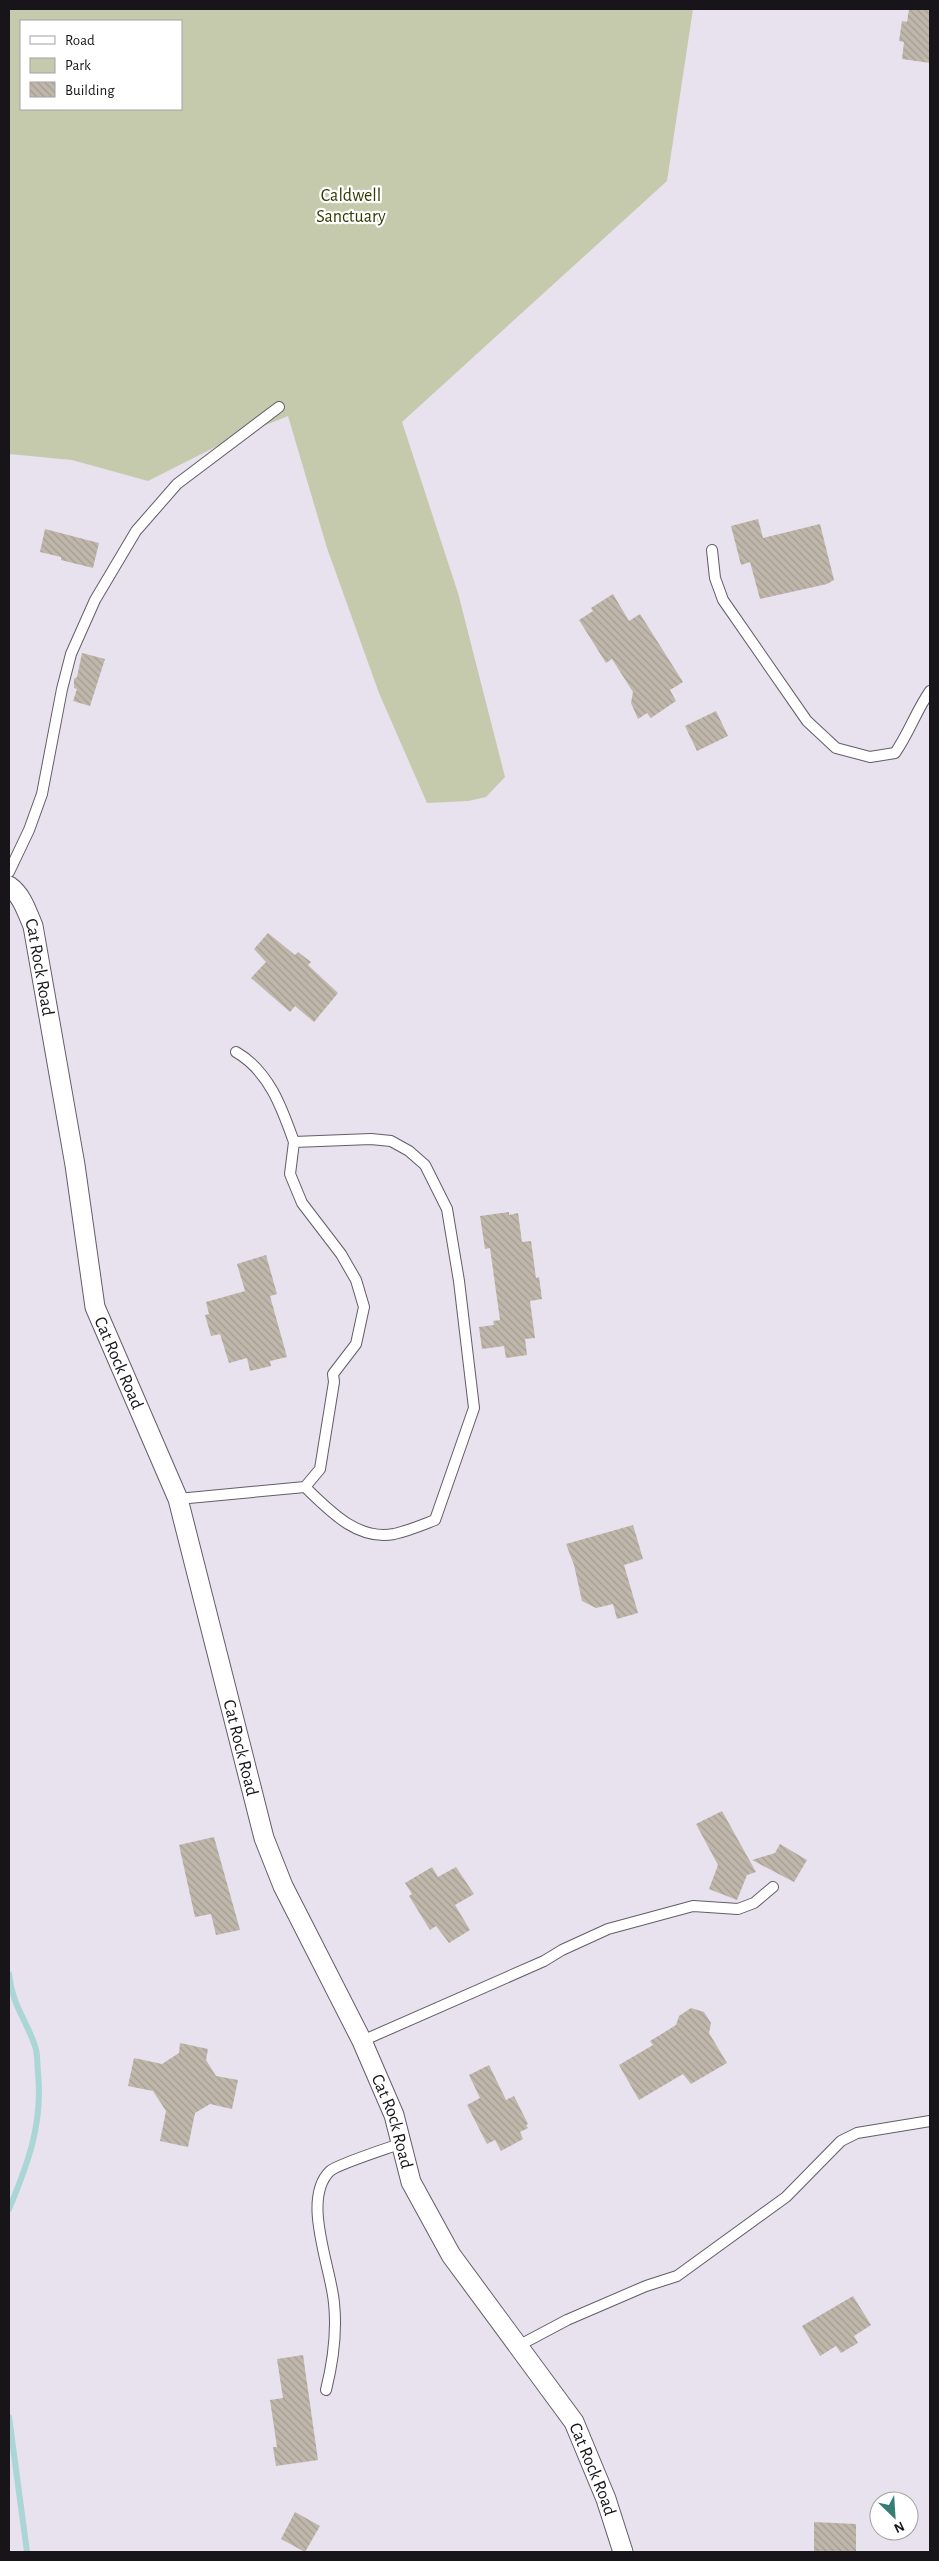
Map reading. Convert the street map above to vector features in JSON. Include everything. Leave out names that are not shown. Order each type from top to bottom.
[{"type":"street","name":"Cat Rock Road","points":[[9,886],[24,905],[33,926],[74,1165],[95,1307],[178,1499],[264,1838],[283,1886],[362,2041],[394,2115],[412,2182],[451,2255],[574,2422],[606,2499],[623,2552]]},
{"type":"lane","points":[[9,872],[29,830],[42,794],[72,654],[95,600],[136,531],[178,484],[279,407]]},
{"type":"lane","points":[[712,550],[715,578],[723,600],[807,721],[836,748],[870,757],[895,753],[908,735],[921,704],[930,691]]},
{"type":"lane","points":[[178,1499],[305,1487],[320,1469],[333,1374],[356,1344],[364,1307],[356,1280],[341,1254],[302,1203],[290,1174],[294,1142],[282,1108],[270,1086],[251,1060],[236,1052]]},
{"type":"lane","points":[[294,1142],[371,1139],[391,1141],[409,1151],[425,1165],[439,1190],[451,1222],[474,1408],[435,1520],[394,1534],[372,1534],[351,1527],[305,1487]]},
{"type":"lane","points":[[362,2041],[544,1961],[562,1950],[608,1929],[693,1906],[738,1909],[754,1903],[773,1887]]},
{"type":"lane","points":[[518,2346],[567,2320],[646,2286],[678,2276],[786,2197],[841,2141],[857,2133],[930,2120]]},
{"type":"lane","points":[[326,2390],[334,2357],[334,2303],[316,2202],[320,2183],[332,2169],[402,2143]]},
{"type":"green space","name":"Caldwell Sanctuary","points":[[9,9],[693,9],[667,181],[402,422],[458,593],[505,777],[486,797],[468,801],[427,803],[379,693],[327,548],[288,416],[231,439],[148,481],[72,460],[9,454]]},
{"type":"building","points":[[909,9],[930,9],[930,63],[902,59],[904,42],[899,41],[902,21],[907,22]]},
{"type":"building","points":[[758,519],[763,538],[820,524],[834,580],[827,584],[760,599],[750,562],[741,565],[731,526]]},
{"type":"building","points":[[45,529],[99,543],[93,568],[61,560],[61,557],[40,552]]},
{"type":"building","points":[[613,594],[629,621],[640,614],[683,682],[670,690],[676,701],[651,718],[647,713],[638,719],[631,703],[633,692],[612,659],[606,663],[579,620],[593,611],[591,608]]},
{"type":"building","points":[[82,653],[105,659],[90,706],[73,701],[77,689],[74,688],[74,679],[77,677]]},
{"type":"building","points":[[716,711],[728,736],[697,751],[685,726]]},
{"type":"building","points":[[268,933],[295,955],[298,952],[311,962],[308,965],[338,993],[314,1022],[295,1006],[290,1012],[251,978],[266,962],[254,949]]},
{"type":"building","points":[[509,1212],[509,1215],[518,1213],[522,1242],[531,1241],[536,1278],[539,1277],[542,1299],[530,1301],[535,1338],[525,1339],[527,1355],[506,1358],[504,1346],[482,1349],[479,1327],[494,1325],[493,1321],[500,1320],[490,1248],[485,1249],[480,1216]]},
{"type":"building","points":[[266,1255],[277,1294],[270,1296],[287,1357],[270,1361],[271,1366],[250,1371],[247,1358],[229,1363],[220,1334],[211,1336],[205,1315],[209,1314],[206,1302],[245,1291],[237,1264]]},
{"type":"building","points":[[633,1525],[643,1559],[624,1565],[638,1613],[617,1619],[613,1604],[596,1608],[582,1601],[574,1565],[566,1544]]},
{"type":"building","points":[[722,1811],[756,1872],[747,1875],[737,1900],[709,1889],[718,1865],[696,1824]]},
{"type":"building","points":[[214,1837],[240,1930],[216,1935],[211,1914],[195,1917],[179,1845]]},
{"type":"building","points":[[780,1844],[807,1860],[794,1882],[752,1860],[775,1853]]},
{"type":"building","points":[[432,1867],[438,1877],[456,1867],[474,1894],[455,1905],[470,1930],[449,1943],[436,1926],[430,1930],[409,1896],[412,1894],[405,1883]]},
{"type":"building","points":[[691,2008],[704,2012],[711,2023],[709,2033],[727,2063],[691,2084],[683,2074],[639,2100],[619,2065],[653,2045],[650,2041],[676,2025],[679,2016]]},
{"type":"building","points":[[180,2043],[208,2049],[206,2060],[216,2076],[238,2080],[232,2109],[210,2104],[195,2113],[188,2147],[160,2141],[166,2111],[153,2091],[128,2086],[134,2058],[162,2064],[179,2053]]},
{"type":"building","points":[[489,2065],[506,2100],[514,2096],[528,2124],[526,2125],[528,2128],[520,2132],[523,2139],[501,2151],[495,2140],[487,2144],[467,2105],[480,2098],[469,2075]]},
{"type":"building","points":[[853,2296],[871,2325],[854,2336],[858,2343],[841,2353],[836,2346],[820,2356],[802,2326]]},
{"type":"building","points":[[303,2355],[318,2460],[276,2466],[273,2447],[277,2447],[270,2400],[283,2398],[277,2359]]},
{"type":"building","points":[[295,2512],[320,2526],[305,2552],[281,2539]]},
{"type":"building","points":[[814,2522],[856,2524],[856,2552],[814,2552]]},
{"type":"waterway","points":[[9,1974],[13,1995],[36,2049],[39,2091],[36,2126],[28,2159],[9,2209]]},
{"type":"waterway","points":[[9,2417],[27,2552]]}]
